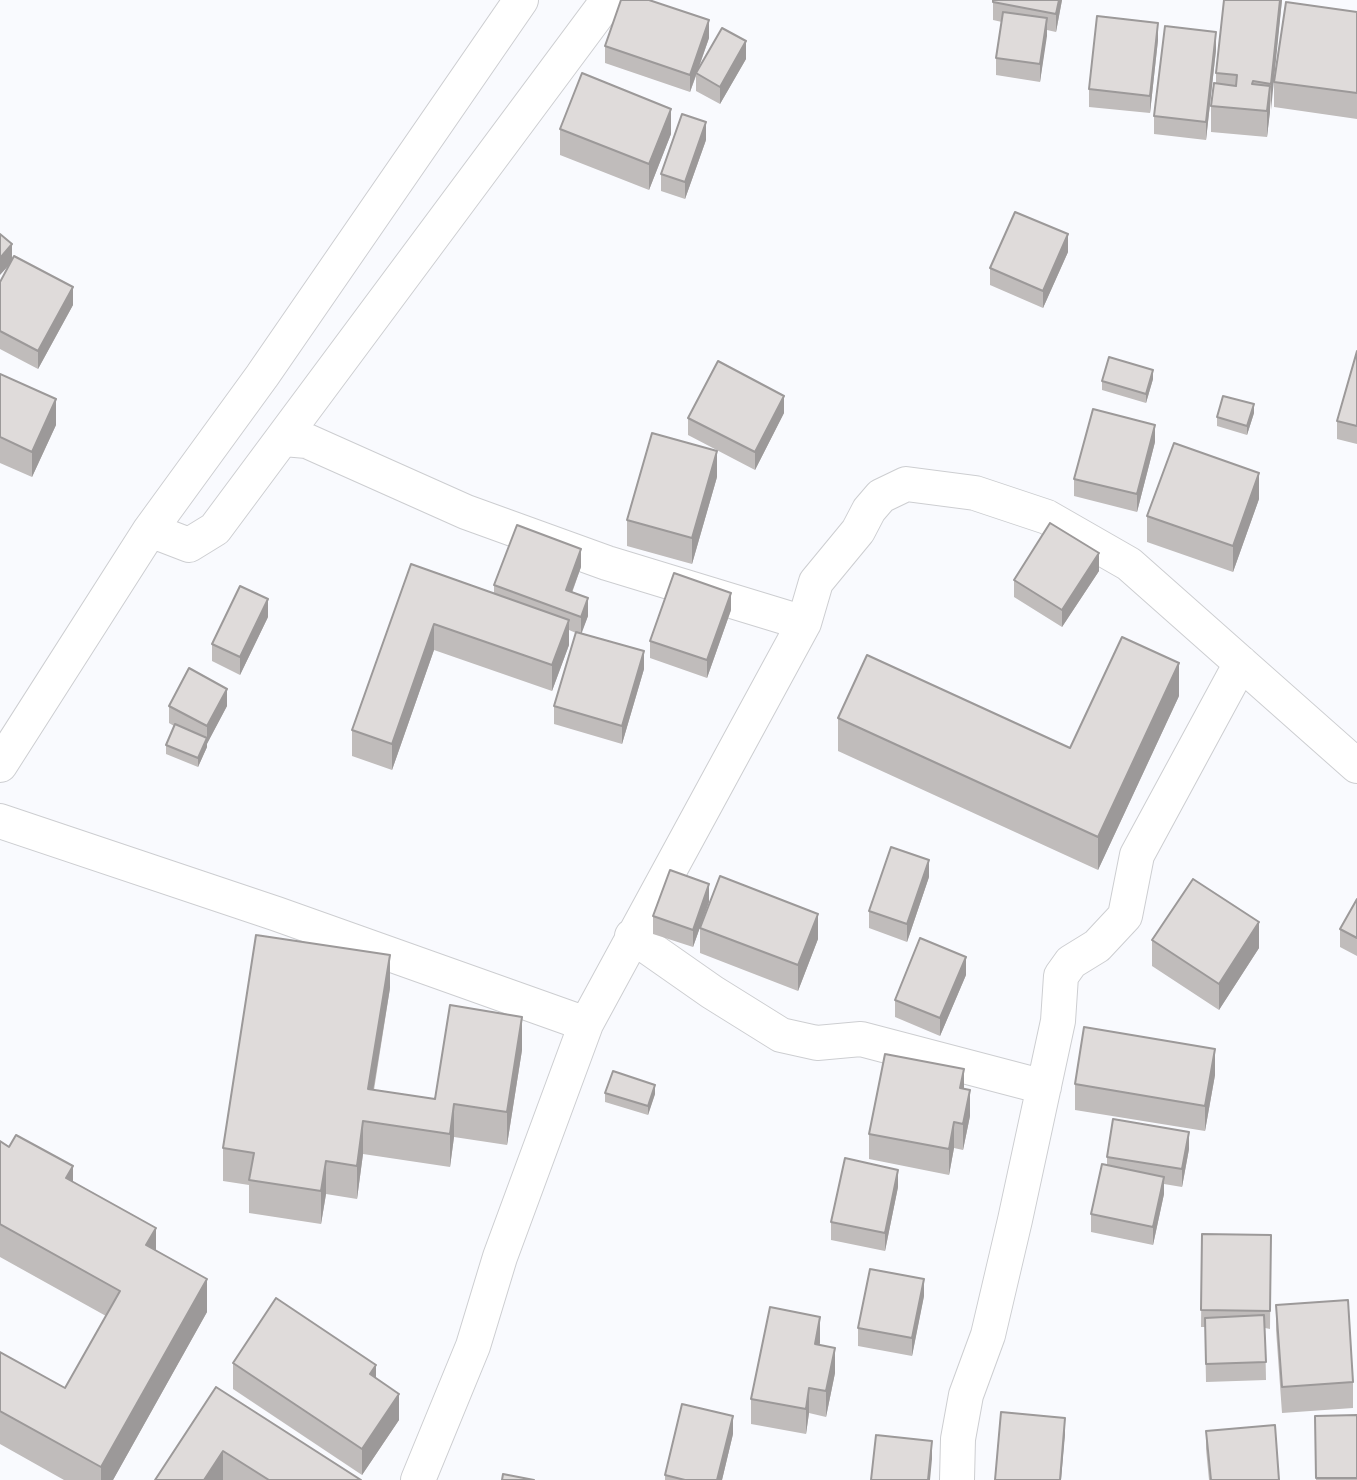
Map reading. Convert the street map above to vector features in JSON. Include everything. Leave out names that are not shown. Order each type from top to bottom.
[{"type":"street","points":[[0,765],[150,530],[262,376],[521,0]]},
{"type":"street","points":[[150,530],[189,545],[215,529],[608,0]]},
{"type":"street","points":[[284,439],[307,441],[466,512],[579,553],[804,623]]},
{"type":"street","points":[[418,1480],[473,1346],[500,1257],[586,1024],[804,623],[816,582],[858,531],[881,496],[906,484],[975,493],[1047,517],[1129,564],[1357,766]]},
{"type":"street","points":[[957,1480],[958,1439],[966,1395],[988,1335],[1058,1021],[1061,976],[1071,962],[1097,946],[1125,916],[1137,855],[1241,663]]},
{"type":"street","points":[[0,821],[263,909],[586,1024]]},
{"type":"street","points":[[632,936],[781,1035],[817,1043],[861,1039],[1044,1087]]},
{"type":"building","points":[[621,0],[649,0],[709,20],[690,75],[605,46]]},
{"type":"building","points":[[993,0],[1059,0],[1056,14]]},
{"type":"building","points":[[1224,0],[1280,0],[1271,84],[1253,81],[1252,84],[1270,86],[1267,111],[1211,106],[1214,83],[1236,86],[1237,75],[1216,73]]},
{"type":"building","points":[[1286,2],[1357,12],[1357,93],[1274,82]]},
{"type":"building","points":[[1003,12],[1047,18],[1040,64],[996,58]]},
{"type":"building","points":[[1097,16],[1158,23],[1150,96],[1089,89]]},
{"type":"building","points":[[1165,26],[1216,32],[1206,122],[1154,116]]},
{"type":"building","points":[[722,28],[746,41],[720,87],[696,73]]},
{"type":"building","points":[[582,73],[671,109],[649,164],[560,129]]},
{"type":"building","points":[[682,114],[706,122],[685,182],[661,174]]},
{"type":"building","points":[[1015,212],[1068,234],[1043,291],[990,268]]},
{"type":"building","points":[[0,234],[12,244],[0,258]]},
{"type":"building","points":[[14,256],[73,287],[38,351],[0,331],[0,282]]},
{"type":"building","points":[[1357,351],[1357,426],[1337,421]]},
{"type":"building","points":[[1109,357],[1153,370],[1146,394],[1102,381]]},
{"type":"building","points":[[718,361],[784,396],[755,452],[688,418]]},
{"type":"building","points":[[0,374],[56,399],[32,452],[0,437]]},
{"type":"building","points":[[1223,396],[1254,404],[1247,426],[1217,417]]},
{"type":"building","points":[[1093,409],[1155,425],[1137,494],[1074,479]]},
{"type":"building","points":[[652,433],[717,451],[692,538],[627,520]]},
{"type":"building","points":[[1174,443],[1259,473],[1233,546],[1147,516]]},
{"type":"building","points":[[1050,523],[1099,553],[1062,610],[1014,580]]},
{"type":"building","points":[[517,525],[581,549],[566,590],[588,598],[581,617],[494,585]]},
{"type":"building","points":[[411,564],[569,620],[552,665],[434,624],[392,744],[352,730]]},
{"type":"building","points":[[674,573],[731,593],[707,660],[650,641]]},
{"type":"building","points":[[240,586],[268,599],[240,657],[212,644]]},
{"type":"building","points":[[576,632],[644,651],[622,726],[554,706]]},
{"type":"building","points":[[1122,637],[1179,663],[1098,837],[838,718],[867,655],[1070,748]]},
{"type":"building","points":[[189,668],[227,689],[207,726],[169,706]]},
{"type":"building","points":[[175,724],[207,738],[198,758],[166,745]]},
{"type":"building","points":[[891,847],[929,860],[907,924],[869,911]]},
{"type":"building","points":[[670,870],[709,884],[693,930],[653,916]]},
{"type":"building","points":[[720,876],[818,914],[798,965],[700,928]]},
{"type":"building","points":[[1193,879],[1259,922],[1219,984],[1152,940]]},
{"type":"building","points":[[1357,899],[1357,938],[1340,929]]},
{"type":"building","points":[[256,935],[390,955],[368,1089],[435,1099],[450,1005],[522,1017],[507,1112],[454,1104],[450,1134],[363,1121],[357,1166],[326,1161],[321,1191],[249,1180],[254,1153],[223,1148]]},
{"type":"building","points":[[920,938],[966,957],[940,1018],[895,1000]]},
{"type":"building","points":[[1084,1027],[1215,1049],[1205,1106],[1075,1084]]},
{"type":"building","points":[[885,1054],[964,1069],[960,1088],[970,1090],[963,1124],[954,1122],[949,1149],[869,1134]]},
{"type":"building","points":[[613,1071],[655,1085],[648,1106],[605,1093]]},
{"type":"building","points":[[1113,1119],[1189,1132],[1182,1169],[1107,1157]]},
{"type":"building","points":[[16,1135],[73,1166],[66,1178],[156,1228],[146,1245],[207,1279],[101,1467],[0,1411],[0,1352],[65,1388],[120,1291],[0,1224],[0,1141],[9,1147]]},
{"type":"building","points":[[845,1158],[898,1170],[885,1233],[831,1222]]},
{"type":"building","points":[[1102,1164],[1164,1177],[1153,1227],[1091,1214]]},
{"type":"building","points":[[1202,1234],[1271,1235],[1270,1311],[1201,1310]]},
{"type":"building","points":[[870,1269],[924,1279],[912,1338],[858,1328]]},
{"type":"building","points":[[276,1298],[376,1365],[370,1374],[399,1394],[362,1449],[233,1363]]},
{"type":"building","points":[[1348,1300],[1353,1382],[1282,1387],[1276,1305]]},
{"type":"building","points":[[770,1307],[820,1317],[815,1344],[835,1348],[826,1391],[809,1388],[806,1409],[751,1399]]},
{"type":"building","points":[[1264,1315],[1266,1362],[1206,1364],[1205,1318]]},
{"type":"building","points":[[216,1387],[361,1480],[269,1480],[223,1451],[204,1480],[155,1480]]},
{"type":"building","points":[[682,1404],[733,1416],[717,1480],[685,1480],[665,1475]]},
{"type":"building","points":[[1001,1412],[1065,1418],[1060,1480],[995,1480]]},
{"type":"building","points":[[1357,1415],[1357,1478],[1316,1478],[1315,1416]]},
{"type":"building","points":[[1275,1425],[1279,1480],[1211,1480],[1206,1431]]},
{"type":"building","points":[[876,1435],[932,1441],[928,1480],[871,1480]]},
{"type":"building","points":[[503,1474],[534,1480],[502,1480]]}]
